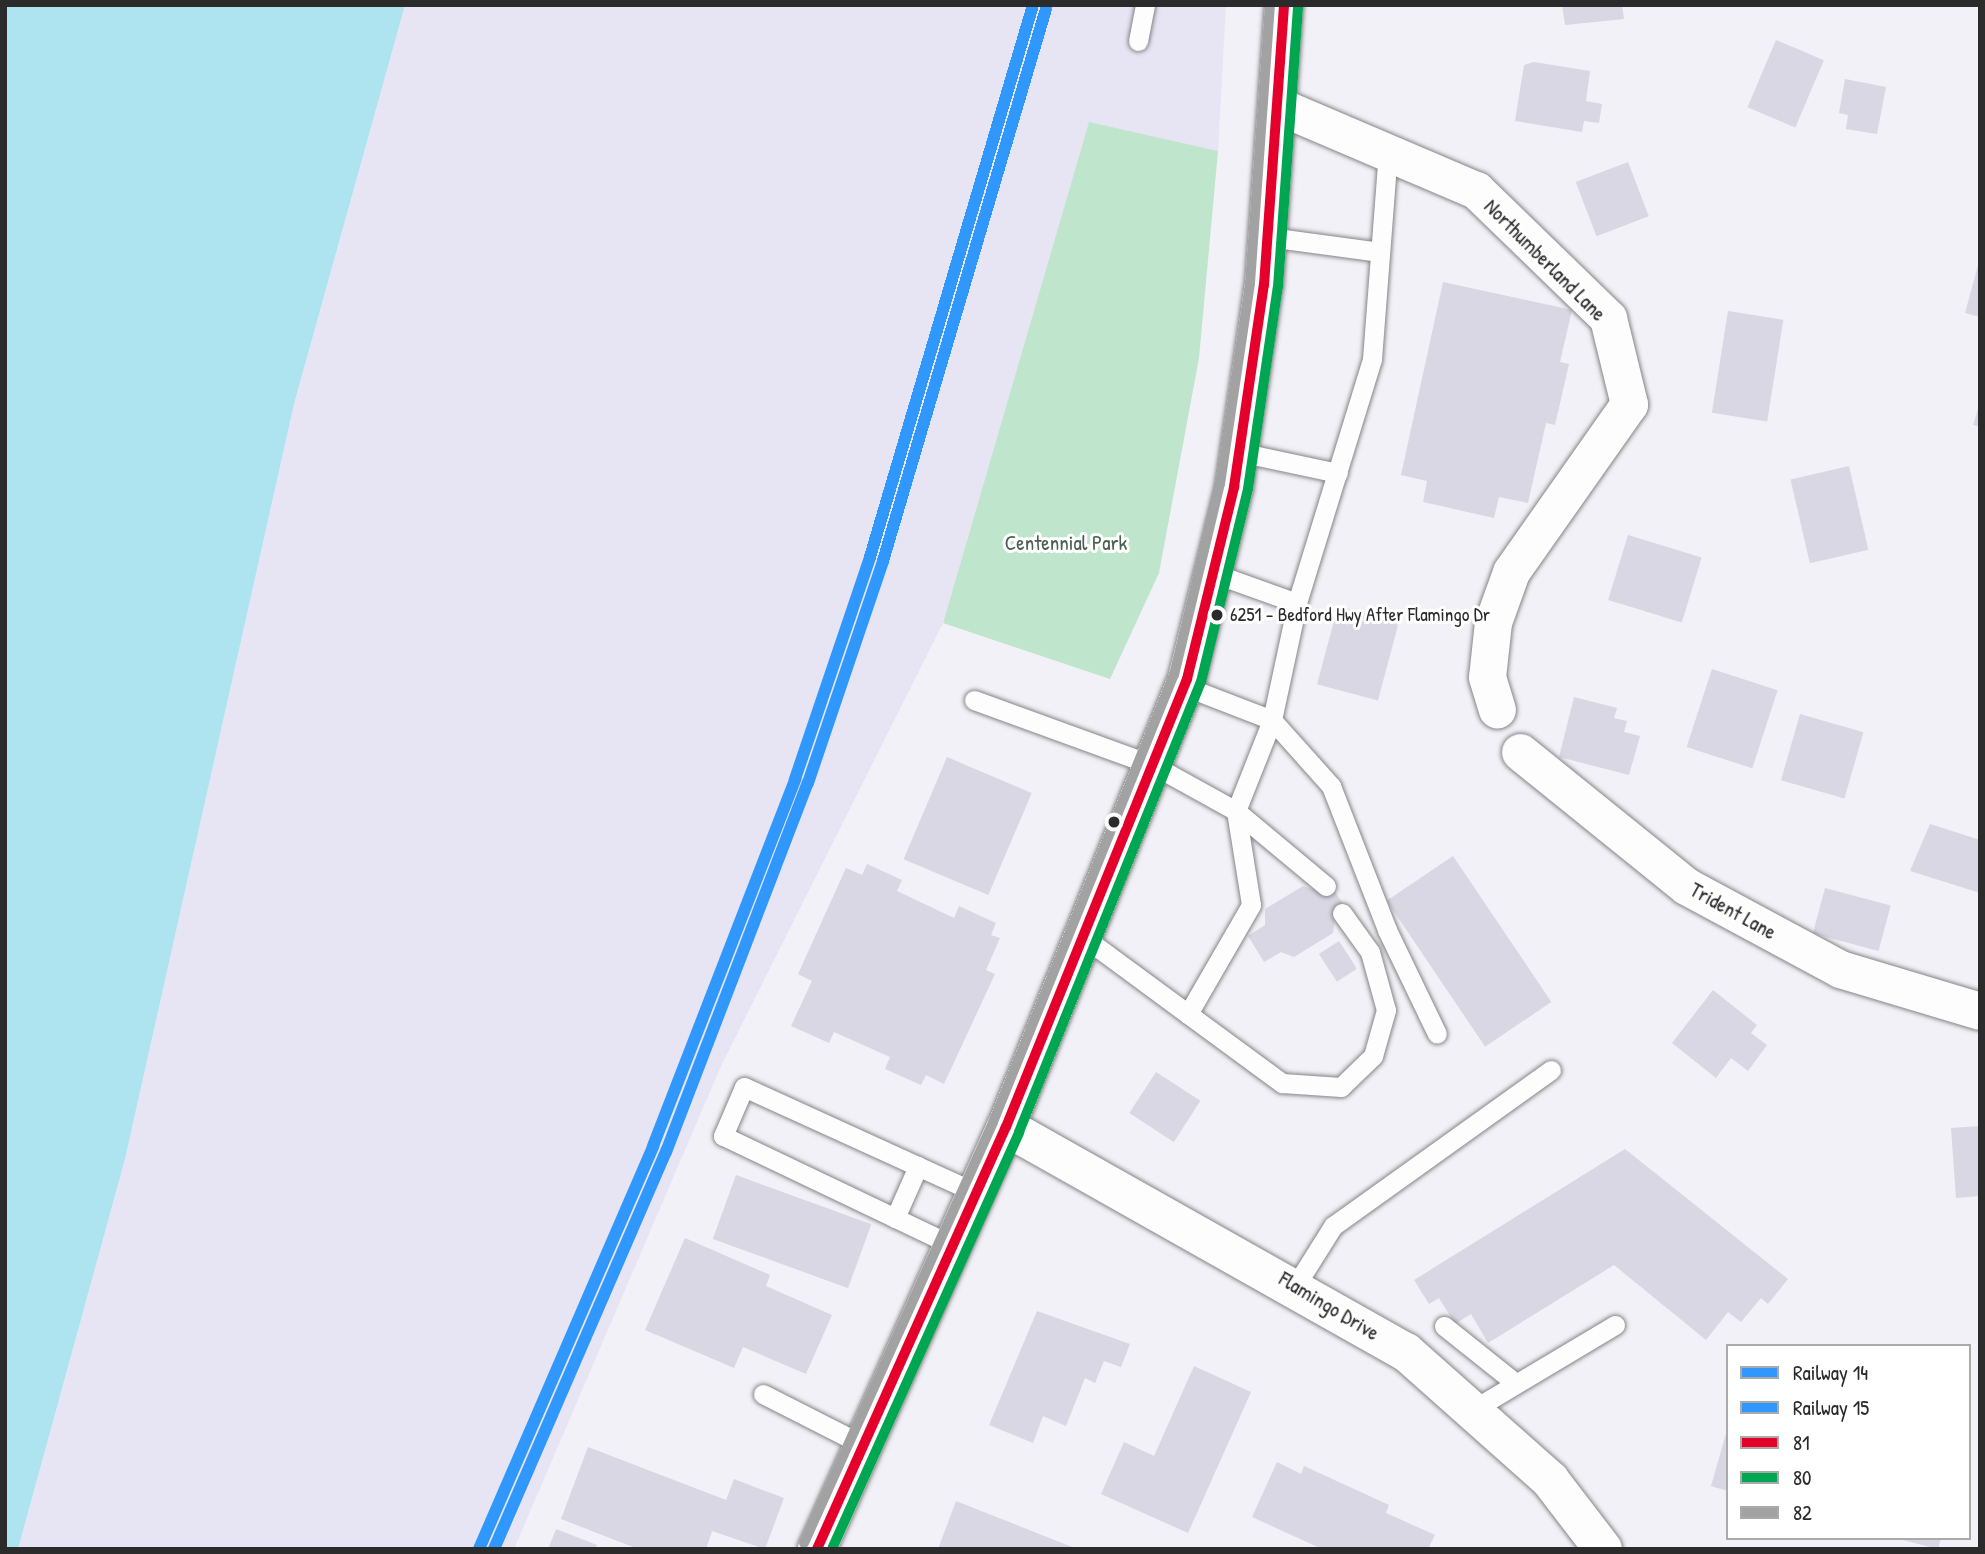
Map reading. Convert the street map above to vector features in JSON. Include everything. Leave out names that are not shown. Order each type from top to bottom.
[{"type":"main road","points":[[817,1549],[1006,1127],[1085,938],[1184,686],[1213,573],[1239,452],[1269,237],[1280,107],[1284,5]]},
{"type":"main road","name":"Flamingo Drive","points":[[1006,1127],[1296,1284],[1406,1352],[1469,1412],[1550,1480],[1603,1549]]},
{"type":"street","name":"Northumberland Lane","points":[[1280,107],[1476,190],[1608,318],[1629,404],[1511,572],[1493,622],[1487,677],[1497,710]]},
{"type":"street","name":"Trident Lane","points":[[1520,752],[1686,886],[1840,969],[1980,1011]]},
{"type":"lane","points":[[1138,41],[1145,5]]},
{"type":"lane","points":[[1188,1014],[1251,905],[1236,811],[1272,720],[1297,603],[1372,359],[1388,152]]},
{"type":"lane","points":[[1269,237],[1380,252]]},
{"type":"lane","points":[[1239,452],[1338,473]]},
{"type":"lane","points":[[1213,573],[1297,603]]},
{"type":"lane","points":[[1184,686],[1272,720],[1331,786],[1387,930],[1437,1034]]},
{"type":"lane","points":[[974,699],[1153,765],[1236,811],[1326,887]]},
{"type":"lane","points":[[1085,938],[1282,1083],[1341,1087],[1373,1056],[1386,1010],[1370,952],[1342,913]]},
{"type":"lane","points":[[1296,1284],[1333,1226],[1551,1070]]},
{"type":"lane","points":[[954,1246],[723,1136],[744,1087],[977,1193]]},
{"type":"lane","points":[[895,1218],[919,1166]]},
{"type":"lane","points":[[1469,1412],[1513,1381],[1615,1325]]},
{"type":"lane","points":[[1444,1326],[1513,1381]]},
{"type":"lane","points":[[763,1394],[865,1446]]},
{"type":"shaded area","points":[[405,5],[1226,5],[1218,151],[1089,123],[943,623],[721,1066],[514,1549],[18,1549],[125,1159],[294,404]]},
{"type":"green space","name":"Centennial Park","points":[[1089,122],[1218,151],[1199,358],[1159,573],[1110,679],[943,623]]},
{"type":"water","points":[[5,5],[405,5],[294,404],[125,1159],[18,1549],[5,1549]]},
{"type":"building","points":[[1562,5],[1622,5],[1624,19],[1565,25]]},
{"type":"building","points":[[1776,40],[1824,60],[1795,128],[1747,107]]},
{"type":"building","points":[[1534,62],[1590,71],[1586,101],[1602,104],[1599,123],[1584,121],[1582,132],[1515,121],[1524,65]]},
{"type":"building","points":[[1845,79],[1886,87],[1877,134],[1846,129],[1848,115],[1839,113]]},
{"type":"building","points":[[1628,162],[1649,216],[1597,236],[1576,182]]},
{"type":"building","points":[[1980,258],[1980,317],[1965,313]]},
{"type":"building","points":[[1443,282],[1572,310],[1560,362],[1569,364],[1555,425],[1546,423],[1528,503],[1499,497],[1494,518],[1423,502],[1427,481],[1401,475]]},
{"type":"building","points":[[1728,311],[1783,320],[1767,421],[1712,413]]},
{"type":"building","points":[[1980,406],[1980,427],[1973,425]]},
{"type":"building","points":[[1849,466],[1868,550],[1810,563],[1791,479]]},
{"type":"building","points":[[1628,535],[1702,558],[1682,623],[1608,600]]},
{"type":"building","points":[[1338,606],[1399,622],[1378,701],[1317,684]]},
{"type":"building","points":[[1712,669],[1778,690],[1752,768],[1687,747]]},
{"type":"building","points":[[1574,697],[1617,708],[1614,718],[1627,721],[1624,732],[1640,736],[1629,775],[1559,757]]},
{"type":"building","points":[[1800,714],[1863,732],[1844,799],[1781,780]]},
{"type":"building","points":[[947,757],[1032,793],[988,895],[904,859]]},
{"type":"building","points":[[1930,824],[1980,840],[1980,893],[1910,871]]},
{"type":"building","points":[[1453,856],[1551,1002],[1485,1047],[1387,901]]},
{"type":"building","points":[[867,864],[902,880],[897,891],[954,918],[959,906],[996,923],[991,935],[1000,938],[986,970],[995,974],[944,1084],[926,1075],[921,1085],[885,1069],[890,1057],[834,1032],[829,1043],[791,1026],[812,981],[798,974],[846,868],[862,875]]},
{"type":"building","points":[[1330,884],[1347,910],[1335,918],[1333,933],[1294,957],[1281,952],[1264,962],[1248,936],[1265,925],[1265,909],[1303,886],[1318,891]]},
{"type":"building","points":[[1825,888],[1891,906],[1879,951],[1813,933]]},
{"type":"building","points":[[1339,941],[1357,969],[1337,982],[1319,954]]},
{"type":"building","points":[[1713,990],[1757,1025],[1751,1033],[1767,1045],[1748,1071],[1731,1058],[1716,1078],[1672,1043]]},
{"type":"building","points":[[1156,1072],[1200,1101],[1174,1142],[1129,1113]]},
{"type":"building","points":[[1980,1126],[1980,1196],[1956,1198],[1951,1128]]},
{"type":"building","points":[[1625,1149],[1788,1279],[1768,1304],[1761,1298],[1741,1322],[1728,1312],[1706,1340],[1614,1265],[1488,1343],[1471,1314],[1455,1324],[1439,1298],[1429,1304],[1414,1280]]},
{"type":"building","points":[[736,1175],[871,1224],[848,1288],[713,1239]]},
{"type":"building","points":[[685,1238],[770,1275],[766,1286],[832,1315],[806,1374],[743,1347],[734,1368],[645,1330]]},
{"type":"building","points":[[1037,1311],[1130,1344],[1121,1367],[1104,1361],[1095,1383],[1085,1378],[1066,1426],[1043,1416],[1033,1443],[989,1425]]},
{"type":"building","points":[[1194,1366],[1251,1392],[1188,1533],[1101,1494],[1124,1442],[1154,1456]]},
{"type":"building","points":[[1726,1434],[1726,1490],[1711,1486]]},
{"type":"building","points":[[588,1447],[726,1500],[734,1479],[784,1498],[765,1549],[712,1531],[706,1549],[638,1549],[561,1519]]},
{"type":"building","points":[[1277,1462],[1301,1474],[1304,1466],[1389,1505],[1386,1513],[1435,1535],[1428,1549],[1322,1549],[1252,1517]]},
{"type":"building","points":[[956,1501],[1077,1549],[938,1549]]},
{"type":"building","points":[[556,1529],[597,1545],[595,1549],[548,1549]]},
{"type":"building","points":[[1903,1540],[1940,1540],[1938,1549]]},
{"type":"rail line","name":"14","points":[[479,1549],[653,1146],[795,779],[870,557],[1033,5]]},
{"type":"rail line","name":"15","points":[[494,1549],[666,1152],[808,783],[883,561],[1046,9]]},
{"type":"transit line","name":"82","points":[[804,1543],[993,1122],[1174,675],[1220,484],[1250,283],[1270,5]]},
{"type":"transit line","name":"81","points":[[817,1549],[1006,1127],[1187,679],[1234,487],[1264,285],[1284,5]]},
{"type":"transit line","name":"80","points":[[832,1549],[1019,1132],[1201,682],[1248,489],[1278,287],[1298,6]]},
{"type":"place","name":"6251 - Bedford Hwy After Flamingo Dr","points":[[1217,615]]}]
